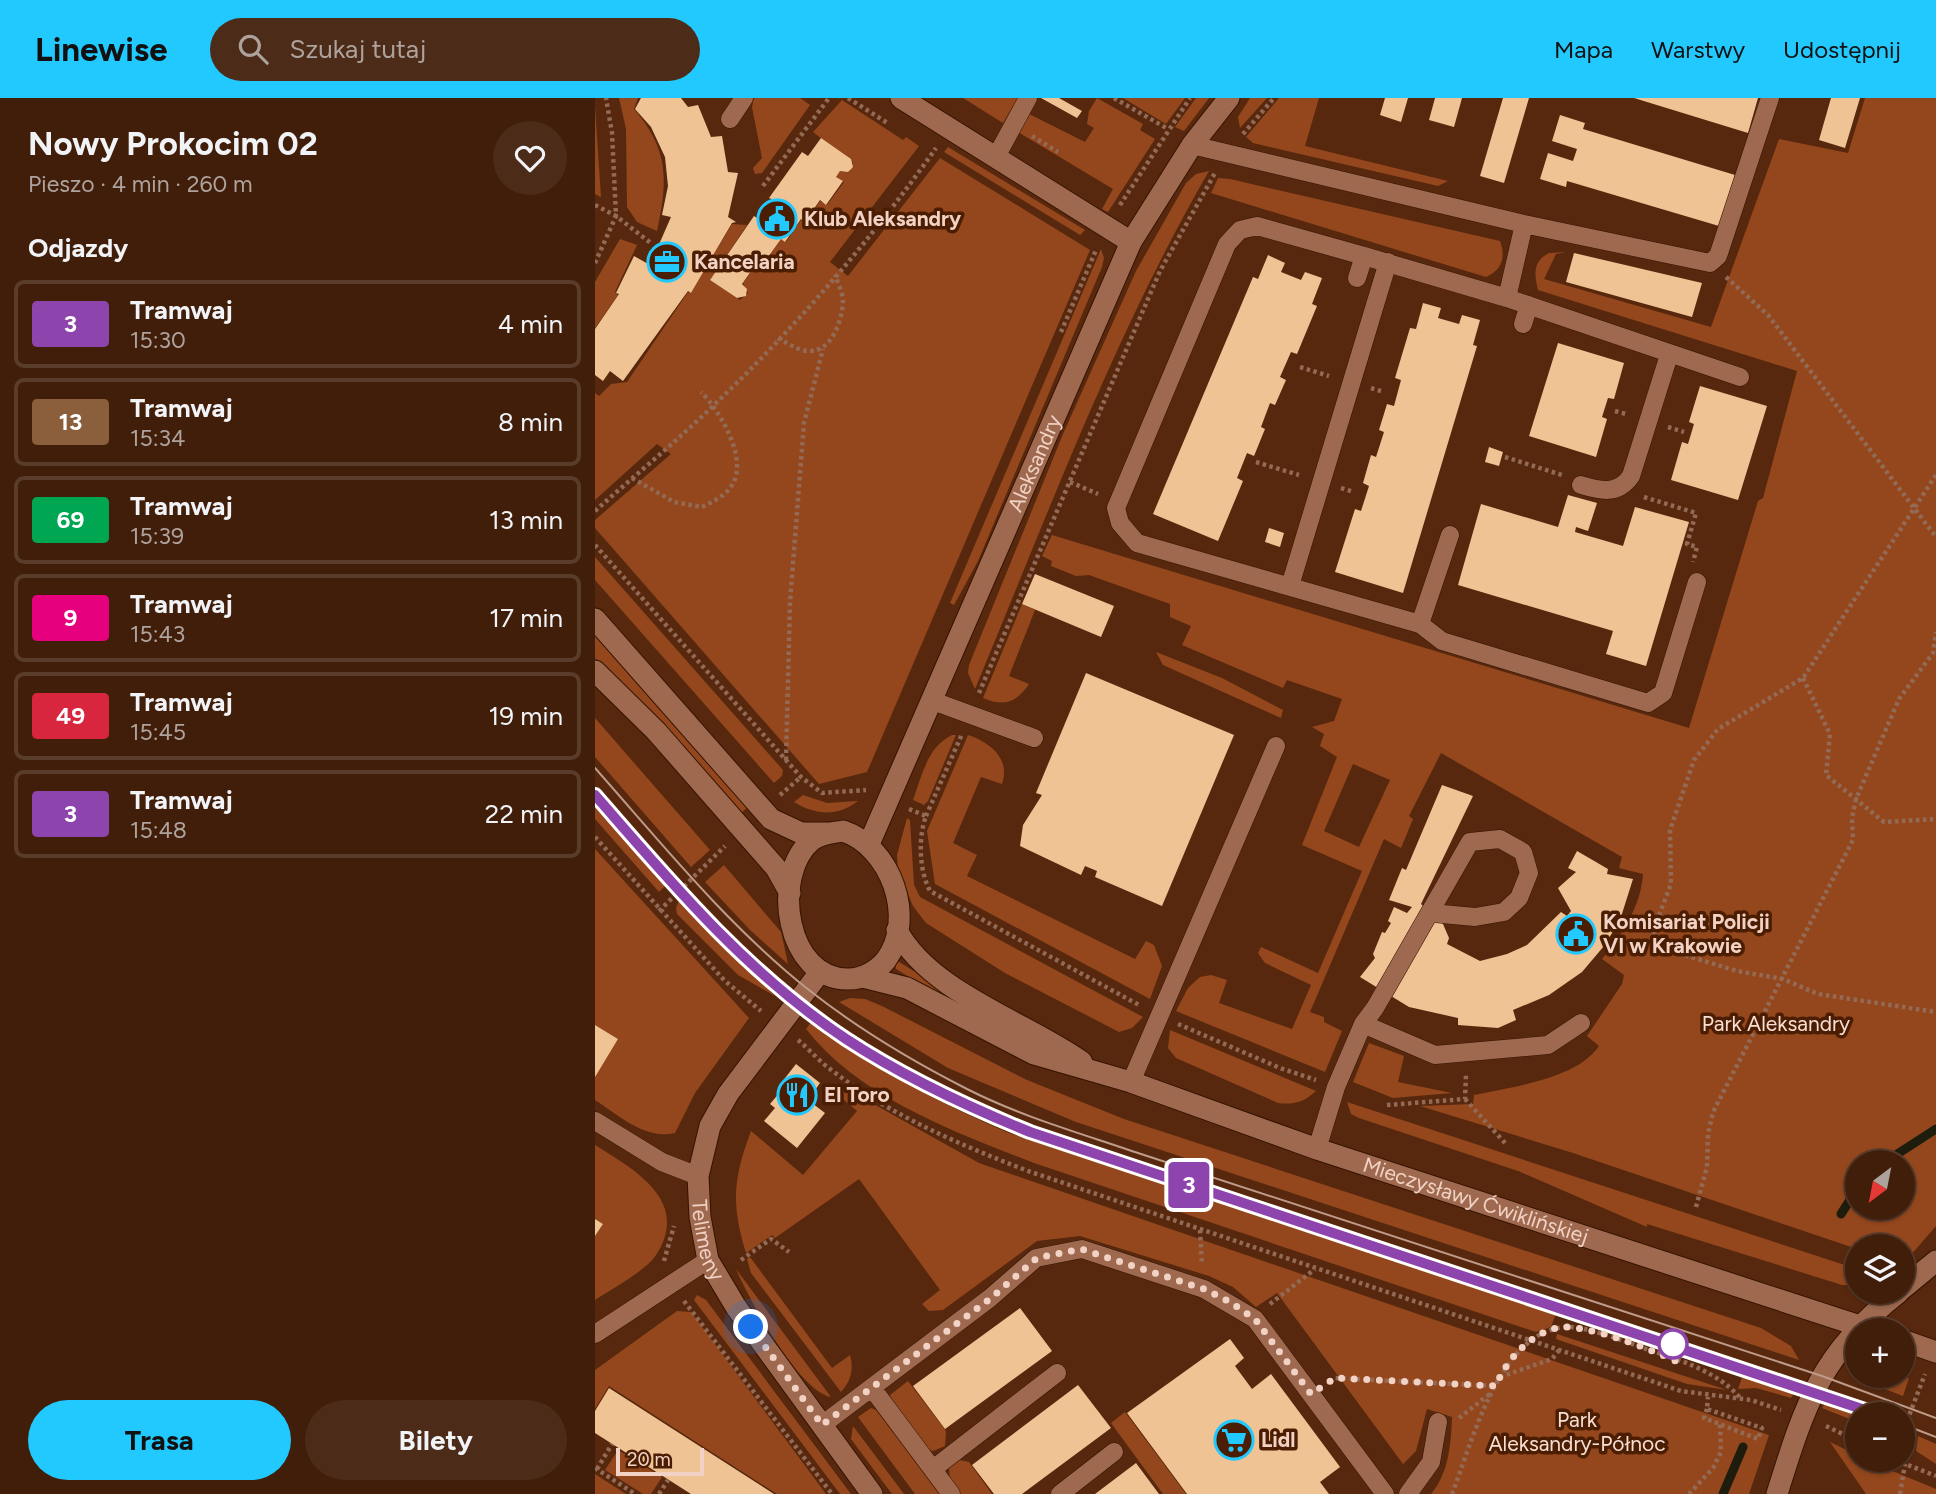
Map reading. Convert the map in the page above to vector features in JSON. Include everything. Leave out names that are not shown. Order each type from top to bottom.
[{"type":"street","points":[[901,98],[1131,242]]},
{"type":"street","name":"Aleksandry","points":[[869,844],[1131,242],[1192,145],[1229,98]]},
{"type":"street","points":[[595,619],[771,819],[801,833],[843,831],[869,844],[880,855],[894,888],[897,930],[891,953],[884,963],[863,977],[837,979],[820,972],[807,960],[796,940],[790,893],[795,864],[813,839],[827,833]]},
{"type":"street","points":[[595,671],[674,751],[776,867],[790,893]]},
{"type":"street","name":"Mieczysławy Ćwiklińskiej","points":[[897,930],[906,947],[935,974],[1054,1042],[1095,1071]]},
{"type":"street","name":"Telimeny","points":[[820,972],[728,1094],[710,1126],[698,1176],[700,1217],[708,1260],[736,1307],[872,1494]]},
{"type":"street","name":"Mieczysławy Ćwiklińskiej","points":[[863,977],[907,988],[1034,1054],[1095,1071],[1317,1149],[1845,1321]]},
{"type":"street","points":[[1915,1278],[1936,1261]]},
{"type":"street","points":[[1874,1318],[1888,1304]]},
{"type":"street","points":[[1777,1494],[1803,1417],[1818,1383],[1836,1352],[1845,1345]]},
{"type":"street","points":[[1915,1345],[1936,1352]]},
{"type":"lane","points":[[730,119],[744,98]]},
{"type":"lane","points":[[996,157],[1028,98]]},
{"type":"lane","points":[[1192,145],[1524,224],[1710,263],[1718,256],[1770,98]]},
{"type":"lane","points":[[1507,298],[1524,224]]},
{"type":"lane","points":[[1697,582],[1663,693],[1647,703],[1441,640],[1420,624],[1137,543],[1120,523],[1117,508],[1227,244],[1240,230],[1257,226],[1507,298],[1644,342],[1669,355],[1740,377]]},
{"type":"lane","points":[[1357,278],[1364,256]]},
{"type":"lane","points":[[1290,586],[1388,262]]},
{"type":"lane","points":[[1523,324],[1529,305]]},
{"type":"lane","points":[[1581,485],[1612,491],[1624,486],[1631,476],[1669,355]]},
{"type":"lane","points":[[1420,624],[1450,535]]},
{"type":"lane","points":[[933,701],[1034,738]]},
{"type":"lane","points":[[1131,1083],[1276,746]]},
{"type":"lane","points":[[1317,1149],[1336,1087],[1363,1024],[1471,842],[1500,839],[1523,852],[1529,873],[1519,898],[1504,912],[1475,917],[1431,913]]},
{"type":"lane","points":[[1363,1024],[1435,1055],[1548,1045],[1581,1023]]},
{"type":"lane","points":[[595,1121],[662,1162],[698,1176]]},
{"type":"lane","points":[[822,1425],[991,1298],[1037,1258],[1081,1249],[1204,1289],[1255,1319],[1385,1494]]},
{"type":"lane","points":[[595,1334],[708,1260]]},
{"type":"lane","points":[[933,1469],[1057,1373]]},
{"type":"lane","points":[[872,1388],[951,1494]]},
{"type":"lane","points":[[1408,1494],[1431,1462],[1437,1429]]},
{"type":"lane","points":[[1060,1494],[1114,1452]]},
{"type":"path","points":[[595,263],[617,216],[612,133],[606,98]]},
{"type":"path","points":[[763,186],[829,98]]},
{"type":"path","points":[[1114,98],[1192,145]]},
{"type":"path","points":[[1274,98],[1226,154],[1160,271],[926,816],[920,836],[926,883],[930,891],[1160,1016],[1280,1069],[1321,1082]]},
{"type":"path","points":[[595,511],[714,405],[778,338],[835,275],[949,128]]},
{"type":"path","points":[[595,205],[617,216],[652,244]]},
{"type":"path","points":[[885,213],[900,225]]},
{"type":"path","points":[[1710,263],[1768,315],[1936,537]]},
{"type":"path","points":[[786,761],[790,602],[804,423],[823,349],[831,339],[843,299],[835,275]]},
{"type":"path","points":[[778,338],[808,352],[823,349]]},
{"type":"path","points":[[632,478],[674,502],[702,507],[731,487],[737,471],[733,441],[714,405],[701,392]]},
{"type":"path","points":[[1504,457],[1570,477],[1581,485]]},
{"type":"path","points":[[1936,475],[1913,506],[1803,678],[1718,729],[1694,760],[1670,830],[1671,884],[1653,931],[1665,949],[1737,971],[1783,979],[1818,994],[1936,1012]]},
{"type":"path","points":[[1070,482],[1119,502]]},
{"type":"path","points":[[1624,486],[1639,495],[1696,513],[1687,544],[1697,547],[1692,565],[1697,582]]},
{"type":"path","points":[[595,545],[801,778],[822,793],[865,789],[871,792]]},
{"type":"path","points":[[1696,1206],[1707,1167],[1708,1134],[1713,1112],[1853,840],[1852,818],[1856,799],[1899,699],[1933,653],[1936,632]]},
{"type":"path","points":[[1803,678],[1830,734],[1826,775],[1884,822],[1936,819]]},
{"type":"path","points":[[782,794],[801,778]]},
{"type":"path","points":[[907,808],[926,816]]},
{"type":"path","points":[[595,837],[724,980],[763,1013],[753,1021]]},
{"type":"path","points":[[659,911],[719,855]]},
{"type":"path","points":[[797,1039],[828,1068],[855,1087],[931,1131],[1028,1171],[1681,1391],[1741,1400],[1789,1412]]},
{"type":"path","points":[[1466,1069],[1465,1099],[1506,1144]]},
{"type":"path","points":[[1387,1105],[1465,1099]]},
{"type":"path","points":[[654,1268],[664,1261],[673,1234],[675,1214]]},
{"type":"path","points":[[1201,1230],[1202,1257]]},
{"type":"path","points":[[741,1260],[771,1239],[789,1252]]},
{"type":"path","points":[[673,1308],[684,1300],[832,1494]]},
{"type":"path","points":[[1452,1494],[1499,1377],[1521,1347],[1567,1327],[1625,1342],[1724,1381],[1741,1400]]},
{"type":"path","points":[[1499,1377],[1552,1359],[1560,1349]]},
{"type":"path","points":[[1311,1394],[1335,1378],[1494,1389]]},
{"type":"path","points":[[1914,1402],[1923,1380]]},
{"type":"path","points":[[1437,1429],[1494,1389]]},
{"type":"path","points":[[1707,1409],[1762,1428],[1758,1438],[1705,1418],[1708,1396]]},
{"type":"path","points":[[1689,1494],[1713,1468],[1721,1452],[1720,1424]]},
{"type":"path","points":[[1822,1424],[1845,1435]]},
{"type":"path","points":[[612,1444],[596,1468],[635,1494]]},
{"type":"path","points":[[1915,1468],[1936,1476]]},
{"type":"path","points":[[1900,1494],[1904,1472]]},
{"type":"path","points":[[659,1494],[668,1479]]},
{"type":"green space","points":[[619,98],[638,98],[634,109],[654,138],[660,152],[664,181],[657,231],[637,222],[627,207],[626,129]]},
{"type":"green space","points":[[754,98],[800,98],[810,105],[762,173],[755,174],[753,168],[762,158],[752,107]]},
{"type":"green space","points":[[963,98],[1018,98],[1003,123]]},
{"type":"green space","points":[[1097,98],[1143,124],[1140,130],[1155,139],[1108,212],[1102,209],[1113,189],[1018,132],[1029,114],[1085,142],[1094,128],[1087,124],[1089,111]]},
{"type":"green space","points":[[1123,98],[1185,98],[1166,124]]},
{"type":"green space","points":[[1196,98],[1209,98],[1184,131],[1175,127]]},
{"type":"green space","points":[[1250,98],[1267,98],[1240,128],[1238,117]]},
{"type":"green space","points":[[1279,98],[1319,98],[1305,146],[1448,181],[1438,186],[1253,143],[1246,137]]},
{"type":"green space","name":"Park Aleksandry","points":[[1865,98],[1936,98],[1936,1226],[1915,1250],[1915,1234],[1845,1234],[1845,1245],[1573,1153],[1420,1106],[1473,1104],[1474,1095],[1542,1080],[1560,1074],[1589,1057],[1599,1046],[1587,1036],[1622,984],[1624,975],[1602,959],[1629,920],[1639,897],[1643,874],[1619,868],[1622,857],[1441,753],[1409,816],[1413,819],[1401,848],[1384,839],[1310,1012],[1324,1017],[1324,1022],[1342,1031],[1325,1072],[1176,1011],[1188,988],[1200,977],[1211,975],[1227,980],[1219,1003],[1292,1029],[1311,985],[1265,963],[1258,953],[1261,947],[1318,973],[1362,871],[1302,845],[1337,757],[1320,746],[1324,734],[1312,727],[1334,721],[1342,699],[1287,680],[1283,688],[1182,645],[1191,626],[1170,617],[1170,604],[1089,575],[1076,576],[1051,566],[1052,561],[1042,556],[1052,535],[1689,728],[1758,501],[1763,498],[1797,371],[1538,290],[1536,268],[1540,260],[1549,253],[1567,252],[1556,254],[1544,279],[1711,327],[1779,139],[1848,153]],"holes":[[[1353,764],[1390,780],[1359,847],[1324,831]]]},
{"type":"green space","points":[[842,100],[903,140],[906,137],[919,146],[830,262],[848,276],[940,158],[1090,250],[867,772],[819,784],[595,528],[595,520],[671,454],[657,444],[595,500],[595,393],[599,396],[611,384],[627,382],[688,292],[691,293],[732,224],[747,225],[710,280],[740,300],[748,293],[743,283],[761,258],[766,261],[781,239],[786,242],[801,220],[806,222],[820,201],[827,205],[844,182],[836,177],[840,171],[849,172],[853,163],[813,132]]},
{"type":"green space","points":[[595,106],[601,197],[595,194]]},
{"type":"green space","points":[[948,147],[1085,230],[1080,235],[944,152]]},
{"type":"green space","points":[[1209,171],[1112,361],[975,689],[968,673],[969,665],[1063,434],[1136,271],[1186,183],[1196,174]]},
{"type":"green space","points":[[1218,178],[1500,241],[1503,252],[1501,262],[1496,271],[1486,277],[1211,193]]},
{"type":"green space","points":[[620,239],[637,245],[615,292],[618,295],[595,328],[595,282]]},
{"type":"green space","points":[[1101,249],[1104,258],[1102,267],[978,561],[954,605],[950,603]]},
{"type":"green space","points":[[595,557],[783,770],[782,776],[774,783],[595,580]]},
{"type":"green space","points":[[1022,604],[1035,610],[1009,676],[1029,684],[1009,702],[983,698]]},
{"type":"green space","points":[[595,633],[748,807],[741,813],[674,736],[595,658]]},
{"type":"green space","points":[[1156,652],[1222,678],[1283,710],[1281,718],[1163,665]]},
{"type":"green space","points":[[595,718],[710,850],[691,867],[595,757]]},
{"type":"green space","points":[[952,735],[956,735],[928,801],[924,805],[913,800],[931,755]]},
{"type":"green space","points":[[968,735],[996,752],[1001,759],[1004,775],[1002,784],[981,777],[953,843],[977,855],[967,876],[1135,959],[1146,941],[1154,945],[1162,966],[1150,999],[935,884],[927,831]]},
{"type":"green space","points":[[803,795],[827,803],[858,801],[843,810],[818,812],[794,802]]},
{"type":"green space","points":[[595,807],[665,886],[659,892],[595,819]]},
{"type":"green space","points":[[907,818],[910,820],[914,885],[920,897],[1143,1017],[1132,1028],[1119,1032],[1005,973],[926,923],[913,906],[898,870],[897,855]]},
{"type":"green space","points":[[595,849],[749,1018],[695,1093],[675,1133],[643,1130],[595,1100],[595,1075],[618,1039],[595,1025]]},
{"type":"green space","points":[[724,865],[781,932],[788,964],[750,930],[705,882]]},
{"type":"green space","points":[[679,900],[775,996],[738,975],[677,914]]},
{"type":"green space","points":[[895,962],[992,1019],[953,1004],[896,969]]},
{"type":"green space","points":[[850,998],[865,999],[882,1006],[1027,1080],[1124,1119],[1761,1328],[1791,1346],[1799,1360],[1076,1122],[948,1068],[839,1002]]},
{"type":"green space","points":[[811,1022],[907,1084],[1009,1133],[1556,1313],[1551,1327],[1536,1332],[1034,1163],[973,1139],[881,1094],[853,1075],[806,1029]]},
{"type":"green space","points":[[1170,1030],[1316,1091],[1299,1102],[1278,1103],[1176,1058],[1168,1048]]},
{"type":"green space","points":[[1369,1043],[1404,1056],[1398,1082],[1452,1093],[1393,1098],[1353,1082]]},
{"type":"green space","name":"Park Aleksandry-Północ","points":[[836,1083],[979,1163],[1769,1435],[1749,1494],[1431,1494],[1445,1467],[1450,1447],[1452,1417],[1427,1409],[1416,1451],[1403,1464],[1277,1293],[1256,1307],[1233,1287],[1209,1276],[1080,1236],[1037,1241],[943,1310],[929,1311],[922,1304],[940,1290],[859,1179],[775,1238],[772,1235],[746,1253],[738,1220],[736,1192],[751,1131],[803,1175],[857,1111],[831,1089]]},
{"type":"green space","points":[[1347,1102],[1845,1265],[1845,1285],[1647,1224],[1647,1227],[1518,1171],[1351,1114]]},
{"type":"green space","points":[[595,1145],[626,1165],[654,1189],[663,1203],[667,1219],[665,1236],[651,1261],[595,1300],[595,1236],[603,1224],[595,1219]]},
{"type":"green space","points":[[750,1257],[832,1368],[850,1355],[851,1375],[841,1392],[751,1273],[747,1259]]},
{"type":"green space","points":[[736,1269],[831,1397],[818,1391],[790,1362],[763,1321]]},
{"type":"green space","points":[[697,1295],[706,1300],[851,1494],[840,1494],[694,1300]]},
{"type":"green space","points":[[677,1311],[691,1312],[826,1494],[777,1494],[609,1386],[595,1409],[595,1370]]},
{"type":"green space","points":[[1557,1334],[1727,1390],[1687,1384],[1556,1339]]},
{"type":"green space","points":[[1743,1375],[1795,1391],[1791,1398],[1756,1388],[1738,1389]]},
{"type":"green space","points":[[908,1381],[946,1431],[945,1446],[933,1451],[927,1449],[892,1401],[890,1395]]},
{"type":"green space","points":[[1882,1388],[1906,1388],[1903,1396]]},
{"type":"green space","points":[[1826,1402],[1845,1409],[1845,1417],[1822,1408]]},
{"type":"green space","points":[[871,1408],[876,1410],[939,1494],[915,1494],[858,1417]]},
{"type":"green space","points":[[1125,1412],[1186,1494],[1163,1494],[1111,1423]]},
{"type":"green space","points":[[853,1426],[904,1494],[892,1494],[851,1439]]},
{"type":"green space","points":[[1918,1436],[1936,1444],[1936,1464],[1916,1451]]},
{"type":"green space","points":[[1830,1442],[1845,1449],[1845,1464]]},
{"type":"green space","points":[[618,1450],[662,1477],[651,1494],[643,1494],[605,1470]]},
{"type":"green space","points":[[959,1460],[969,1462],[992,1494],[960,1494],[950,1481],[949,1467]]},
{"type":"green space","points":[[1851,1472],[1895,1472],[1936,1489],[1936,1494],[1866,1494]]},
{"type":"green space","points":[[595,1474],[626,1494],[595,1494]]},
{"type":"building","points":[[641,98],[681,98],[688,107],[698,105],[711,137],[722,136],[728,172],[738,173],[728,217],[736,222],[732,223],[691,293],[688,291],[623,381],[610,371],[603,381],[595,375],[595,329],[619,294],[616,293],[634,256],[650,265],[671,217],[662,215],[668,186],[665,157],[651,127],[635,109]]},
{"type":"building","points":[[1041,98],[1059,98],[1082,111],[1077,118]]},
{"type":"building","points":[[1385,98],[1408,98],[1401,122],[1380,115]]},
{"type":"building","points":[[1435,98],[1462,98],[1454,127],[1429,120]]},
{"type":"building","points":[[1503,98],[1529,98],[1504,183],[1480,176]]},
{"type":"building","points":[[1634,98],[1758,98],[1748,133]]},
{"type":"building","points":[[1831,98],[1860,98],[1845,148],[1819,140]]},
{"type":"building","points":[[1560,115],[1585,123],[1583,129],[1735,175],[1719,226],[1567,181],[1566,187],[1540,179],[1548,153],[1573,161],[1577,149],[1552,141]]},
{"type":"building","points":[[821,138],[851,159],[853,167],[848,172],[840,171],[836,177],[843,181],[826,205],[820,200],[805,222],[801,219],[785,242],[781,239],[766,260],[761,257],[742,284],[747,289],[746,296],[737,298],[710,280],[754,216],[760,220],[774,200],[769,198],[802,152],[808,156]]},
{"type":"building","points":[[1574,253],[1702,283],[1692,317],[1566,282]]},
{"type":"building","points":[[1268,255],[1285,263],[1281,272],[1301,280],[1305,272],[1322,278],[1312,304],[1317,306],[1297,354],[1291,352],[1280,377],[1286,380],[1275,405],[1270,403],[1261,427],[1265,429],[1254,456],[1247,453],[1237,478],[1243,481],[1218,541],[1153,514],[1253,277],[1258,279]]},
{"type":"building","points":[[1423,303],[1441,308],[1438,318],[1459,324],[1462,315],[1480,320],[1473,345],[1477,346],[1403,593],[1335,572],[1355,509],[1361,511],[1369,486],[1363,483],[1371,455],[1376,457],[1384,432],[1379,430],[1387,404],[1394,406],[1401,380],[1395,378],[1410,328],[1416,329]]},
{"type":"building","points":[[1558,343],[1624,363],[1614,399],[1608,398],[1602,417],[1607,419],[1596,457],[1529,436]]},
{"type":"building","points":[[1700,386],[1767,406],[1738,500],[1671,480],[1682,442],[1688,444],[1694,424],[1689,422]]},
{"type":"building","points":[[1489,447],[1503,452],[1499,466],[1485,462]]},
{"type":"building","points":[[1568,495],[1597,503],[1588,531],[1576,527],[1575,532],[1623,546],[1635,507],[1689,522],[1646,666],[1606,654],[1613,631],[1458,585],[1481,504],[1558,527]]},
{"type":"building","points":[[1269,528],[1284,533],[1280,547],[1265,542]]},
{"type":"building","points":[[1035,574],[1114,606],[1101,637],[1022,604]]},
{"type":"building","points":[[1086,673],[1234,735],[1162,906],[1095,877],[1097,871],[1085,866],[1081,875],[1020,846],[1023,825],[1042,795],[1036,793]]},
{"type":"building","name":"Komisariat Policji VI w Krakowie","points":[[1442,785],[1473,796],[1421,904],[1443,924],[1449,938],[1447,944],[1480,961],[1527,945],[1561,912],[1567,916],[1571,911],[1558,888],[1576,872],[1568,868],[1577,851],[1608,869],[1607,874],[1633,879],[1620,920],[1604,946],[1582,972],[1549,995],[1513,1010],[1516,1020],[1498,1028],[1458,1025],[1458,1018],[1409,1007],[1360,977],[1375,958],[1373,954],[1382,932],[1385,933],[1391,923],[1388,921],[1394,907],[1407,913],[1412,907],[1389,900],[1402,868],[1406,870]]},
{"type":"building","points":[[595,1025],[618,1039],[595,1077]]},
{"type":"building","points":[[796,1064],[820,1083],[808,1100],[825,1113],[797,1148],[764,1121],[775,1108],[770,1104],[786,1085],[782,1082]]},
{"type":"building","points":[[595,1219],[603,1224],[595,1236]]},
{"type":"building","points":[[1020,1308],[1052,1351],[945,1429],[913,1386]]},
{"type":"building","name":"Lidl","points":[[1230,1339],[1244,1358],[1235,1366],[1252,1389],[1271,1374],[1340,1467],[1320,1482],[1329,1494],[1187,1494],[1127,1413]]},
{"type":"building","points":[[1078,1385],[1111,1428],[1022,1494],[994,1494],[972,1465]]},
{"type":"building","points":[[609,1388],[774,1494],[691,1494],[595,1433],[595,1411]]},
{"type":"building","points":[[1136,1463],[1159,1494],[1095,1494]]},
{"type":"waterway","points":[[1904,1150],[1936,1129]]},
{"type":"waterway","points":[[1841,1214],[1845,1208]]},
{"type":"waterway","points":[[1723,1494],[1743,1447]]},
{"type":"tram line","points":[[595,768],[697,884],[779,965],[866,1031],[967,1089],[1031,1117],[1075,1132],[1822,1376],[1936,1418]]},
{"type":"tram line","points":[[595,795],[712,925],[776,986],[846,1039],[936,1090],[1030,1132],[1845,1403]]},
{"type":"tram line","name":"3","points":[[595,795],[699,912],[799,1004],[844,1038],[908,1077],[967,1106],[1030,1132],[1845,1402]]},
{"type":"tram line","points":[[1915,1429],[1936,1437]]},
{"type":"place","name":"Klub Aleksandry","points":[[777,219]]},
{"type":"place","name":"Kancelaria","points":[[667,262]]},
{"type":"place","name":"Komisariat Policji VI w Krakowie","points":[[1576,934]]},
{"type":"place","name":"El Toro","points":[[797,1095]]},
{"type":"place","name":"Lidl","points":[[1234,1440]]},
{"type":"route","points":[[751,1327],[822,1425],[991,1298],[1037,1258],[1081,1249],[1204,1289],[1230,1302],[1255,1319],[1311,1394],[1335,1378],[1496,1386],[1499,1377],[1521,1347],[1550,1331],[1567,1327],[1625,1342],[1678,1362],[1673,1344]]}]
